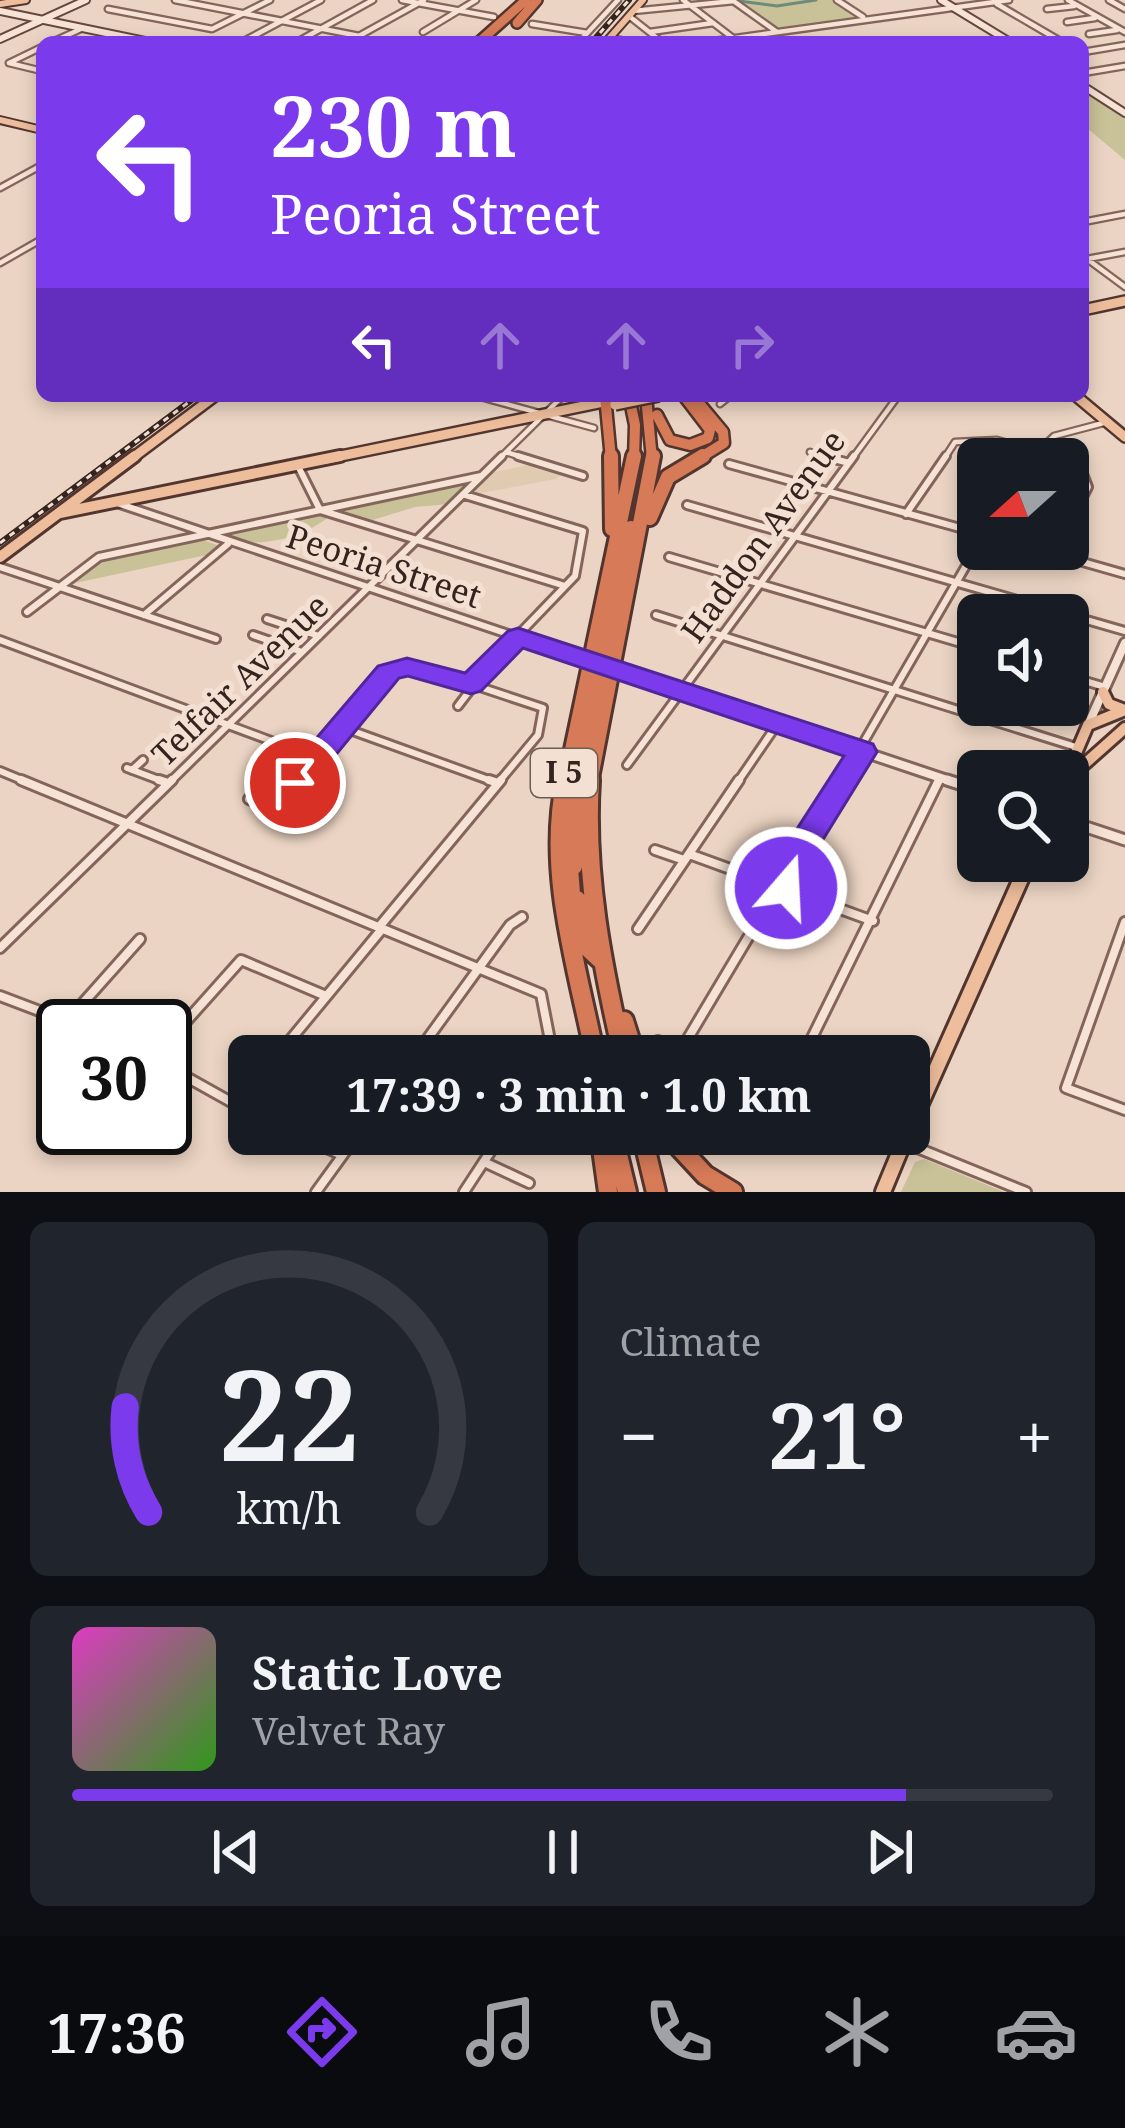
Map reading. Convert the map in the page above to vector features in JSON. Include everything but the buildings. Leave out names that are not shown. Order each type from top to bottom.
[{"type":"highway","points":[[490,36],[531,0]]},
{"type":"highway","points":[[490,36],[531,0]]},
{"type":"highway","points":[[610,402],[614,552]]},
{"type":"highway","name":"I 5","points":[[590,1035],[560,883],[560,806],[634,465],[637,402]]},
{"type":"highway","points":[[578,981],[582,964],[571,894],[568,808],[576,753],[641,467],[639,402]]},
{"type":"highway","points":[[600,959],[584,944],[574,874],[573,810],[581,749],[644,466],[645,419],[640,402]]},
{"type":"highway","name":"I 5","points":[[618,1035],[600,959],[586,851],[587,810],[591,768],[638,548],[654,445],[640,402]]},
{"type":"highway","points":[[651,402],[665,436],[682,444],[698,444],[708,438],[710,430],[688,402]]},
{"type":"highway","points":[[638,548],[665,481],[724,443],[723,432],[698,402]]},
{"type":"highway","points":[[606,983],[617,999],[628,1035]]},
{"type":"highway","points":[[604,1155],[608,1192]]},
{"type":"highway","points":[[619,1155],[627,1192]]},
{"type":"highway","points":[[647,1155],[656,1192]]},
{"type":"highway","points":[[687,1155],[706,1175],[733,1192]]},
{"type":"main road","points":[[0,8],[26,0]]},
{"type":"main road","points":[[0,39],[86,0]]},
{"type":"main road","points":[[611,36],[643,0]]},
{"type":"main road","points":[[941,0],[1000,36]]},
{"type":"main road","points":[[0,8],[121,36]]},
{"type":"main road","points":[[1089,90],[1125,112]]},
{"type":"main road","points":[[0,120],[36,129]]},
{"type":"main road","points":[[1089,309],[1125,301]]},
{"type":"main road","points":[[0,557],[206,402]]},
{"type":"main road","points":[[60,513],[606,402]]},
{"type":"main road","points":[[1083,402],[1125,437]]},
{"type":"main road","points":[[85,494],[86,504],[117,503]]},
{"type":"main road","points":[[1104,689],[1109,704],[1125,710]]},
{"type":"main road","points":[[1089,725],[1125,710]]},
{"type":"main road","points":[[1078,748],[1088,726]]},
{"type":"main road","points":[[1089,758],[1125,728]]},
{"type":"main road","points":[[930,1082],[1020,882]]},
{"type":"main road","points":[[883,1192],[898,1155]]},
{"type":"street","points":[[175,0],[363,35],[421,2]]},
{"type":"street","points":[[108,9],[212,29],[270,0]]},
{"type":"street","points":[[254,36],[321,0]]},
{"type":"street","points":[[307,36],[374,0]]},
{"type":"street","points":[[402,0],[460,10],[488,36]]},
{"type":"street","points":[[423,32],[476,0]]},
{"type":"street","points":[[584,36],[617,0]]},
{"type":"street","points":[[683,0],[730,36]]},
{"type":"street","points":[[631,14],[733,0],[777,32]]},
{"type":"street","points":[[837,0],[866,19]]},
{"type":"street","points":[[748,36],[1010,0]]},
{"type":"street","points":[[1068,0],[1123,31]]},
{"type":"street","points":[[1109,0],[1125,9]]},
{"type":"street","points":[[994,2],[1052,36]]},
{"type":"street","points":[[202,10],[218,3]]},
{"type":"street","points":[[1047,9],[1077,5]]},
{"type":"street","points":[[631,14],[655,36]]},
{"type":"street","points":[[1067,22],[1099,17]]},
{"type":"street","points":[[650,32],[713,23]]},
{"type":"street","points":[[532,24],[587,33]]},
{"type":"street","points":[[65,36],[83,28]]},
{"type":"street","points":[[1089,34],[1123,31]]},
{"type":"street","points":[[1089,51],[1125,45]]},
{"type":"street","points":[[36,49],[9,63],[36,70]]},
{"type":"street","points":[[1089,72],[1125,66]]},
{"type":"street","points":[[0,188],[36,168]]},
{"type":"street","points":[[1089,221],[1125,214]]},
{"type":"street","points":[[0,263],[36,242]]},
{"type":"street","points":[[1089,257],[1125,252]]},
{"type":"street","points":[[1089,261],[1125,287]]},
{"type":"street","points":[[497,402],[594,428]]},
{"type":"street","name":"Telfair Avenue","points":[[0,948],[557,402]]},
{"type":"street","name":"Haddon Avenue","points":[[627,765],[894,402]]},
{"type":"street","points":[[1048,438],[1107,422]]},
{"type":"street","points":[[906,514],[957,442]]},
{"type":"street","points":[[506,452],[583,476]]},
{"type":"street","points":[[809,452],[849,463]]},
{"type":"street","points":[[729,464],[957,527]]},
{"type":"street","points":[[298,466],[320,510],[565,586]]},
{"type":"street","points":[[27,612],[99,557],[484,476]]},
{"type":"street","points":[[458,706],[472,685],[575,576],[583,531],[465,495]]},
{"type":"street","name":"Peoria Street","points":[[117,503],[228,544],[957,783]]},
{"type":"street","points":[[687,505],[1125,631]]},
{"type":"street","points":[[143,616],[228,544]]},
{"type":"street","points":[[669,557],[957,642]]},
{"type":"street","points":[[1089,562],[1125,574]]},
{"type":"street","points":[[0,567],[216,639]]},
{"type":"street","points":[[689,1035],[862,752],[892,688],[962,570]]},
{"type":"street","points":[[656,615],[1078,748]]},
{"type":"street","points":[[266,619],[319,636]]},
{"type":"street","points":[[254,637],[302,652]]},
{"type":"street","points":[[0,640],[317,758]]},
{"type":"street","points":[[1089,723],[1125,643]]},
{"type":"street","points":[[249,799],[272,808],[388,672],[407,667],[538,704],[544,714],[538,735],[294,1035]]},
{"type":"street","points":[[1089,684],[1104,689]]},
{"type":"street","points":[[638,928],[778,723]]},
{"type":"street","points":[[339,726],[498,784]]},
{"type":"street","points":[[143,760],[130,770],[168,784]]},
{"type":"street","points":[[0,771],[541,994],[550,1035]]},
{"type":"street","points":[[814,1035],[940,777]]},
{"type":"street","points":[[1089,828],[1125,840]]},
{"type":"street","points":[[655,850],[873,921]]},
{"type":"street","points":[[430,1035],[522,916]]},
{"type":"street","points":[[1125,922],[1066,1088],[1125,1109]]},
{"type":"street","points":[[87,999],[140,939]]},
{"type":"street","points":[[192,1015],[242,960],[326,996]]},
{"type":"street","points":[[0,996],[36,1009]]},
{"type":"street","points":[[192,1078],[228,1098]]},
{"type":"street","points":[[930,1147],[1026,1192]]},
{"type":"street","points":[[464,1192],[488,1155]]},
{"type":"street","points":[[316,1192],[342,1156]]},
{"type":"street","points":[[484,1162],[529,1184]]},
{"type":"shaded area","points":[[736,0],[834,0],[863,19],[777,31]]},
{"type":"shaded area","points":[[1089,96],[1125,117],[1125,160],[1089,130]]},
{"type":"shaded area","points":[[532,464],[564,473],[556,479],[471,495],[490,473]]},
{"type":"shaded area","points":[[462,482],[467,487],[449,504],[415,507],[366,522],[335,512]]},
{"type":"shaded area","points":[[319,513],[330,516],[304,532],[276,540],[217,537]]},
{"type":"shaded area","points":[[200,539],[220,546],[211,554],[75,583],[103,560]]},
{"type":"shaded area","points":[[924,1159],[1004,1192],[901,1192],[915,1162]]},
{"type":"waterway","points":[[739,1],[777,6],[816,0]]},
{"type":"railway","points":[[597,36],[629,0]]},
{"type":"railway","points":[[0,543],[189,402]]},
{"type":"route","points":[[295,783],[388,672],[407,667],[471,684],[518,637],[862,752],[776,886],[786,888]]}]
